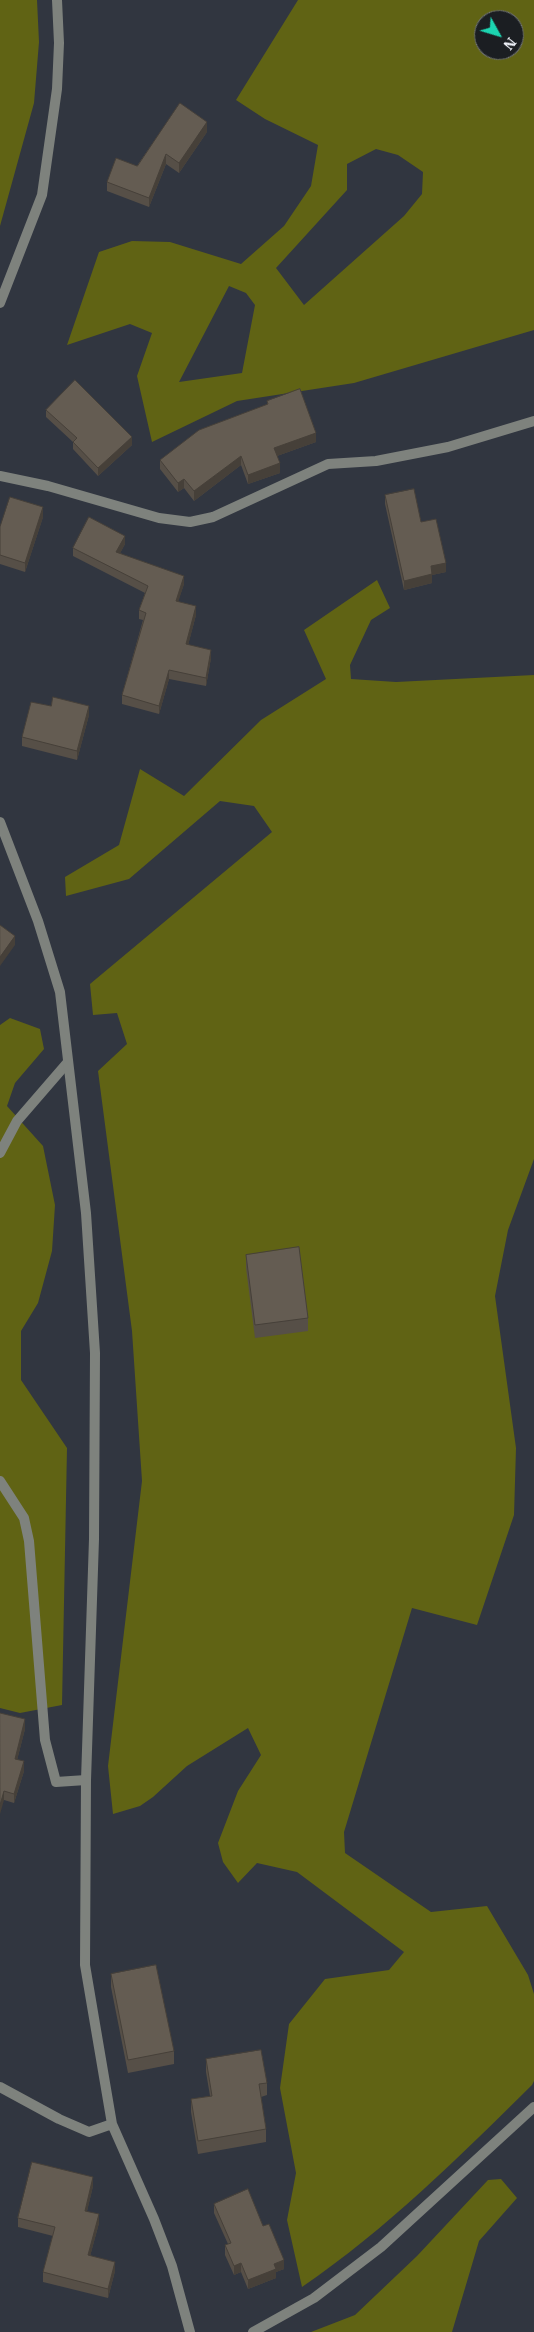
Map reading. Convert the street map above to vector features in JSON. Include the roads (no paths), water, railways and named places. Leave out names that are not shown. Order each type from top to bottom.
[{"type":"street","points":[[0,303],[42,195],[57,89],[59,43],[57,0]]},
{"type":"street","points":[[0,476],[48,486],[159,518],[190,522],[213,517],[328,464],[376,461],[448,447],[534,421]]},
{"type":"street","points":[[0,822],[38,921],[60,992],[86,1213],[95,1353],[94,1539],[86,1780],[85,1965],[112,2124],[154,2219],[172,2266],[190,2332]]},
{"type":"street","points":[[0,1153],[17,1120],[68,1062]]},
{"type":"street","points":[[0,1481],[24,1518],[29,1541],[45,1740],[56,1782],[86,1780]]},
{"type":"street","points":[[0,2087],[59,2119],[89,2132],[112,2124]]},
{"type":"street","points":[[253,2332],[314,2298],[381,2247],[499,2142],[534,2107]]}]
